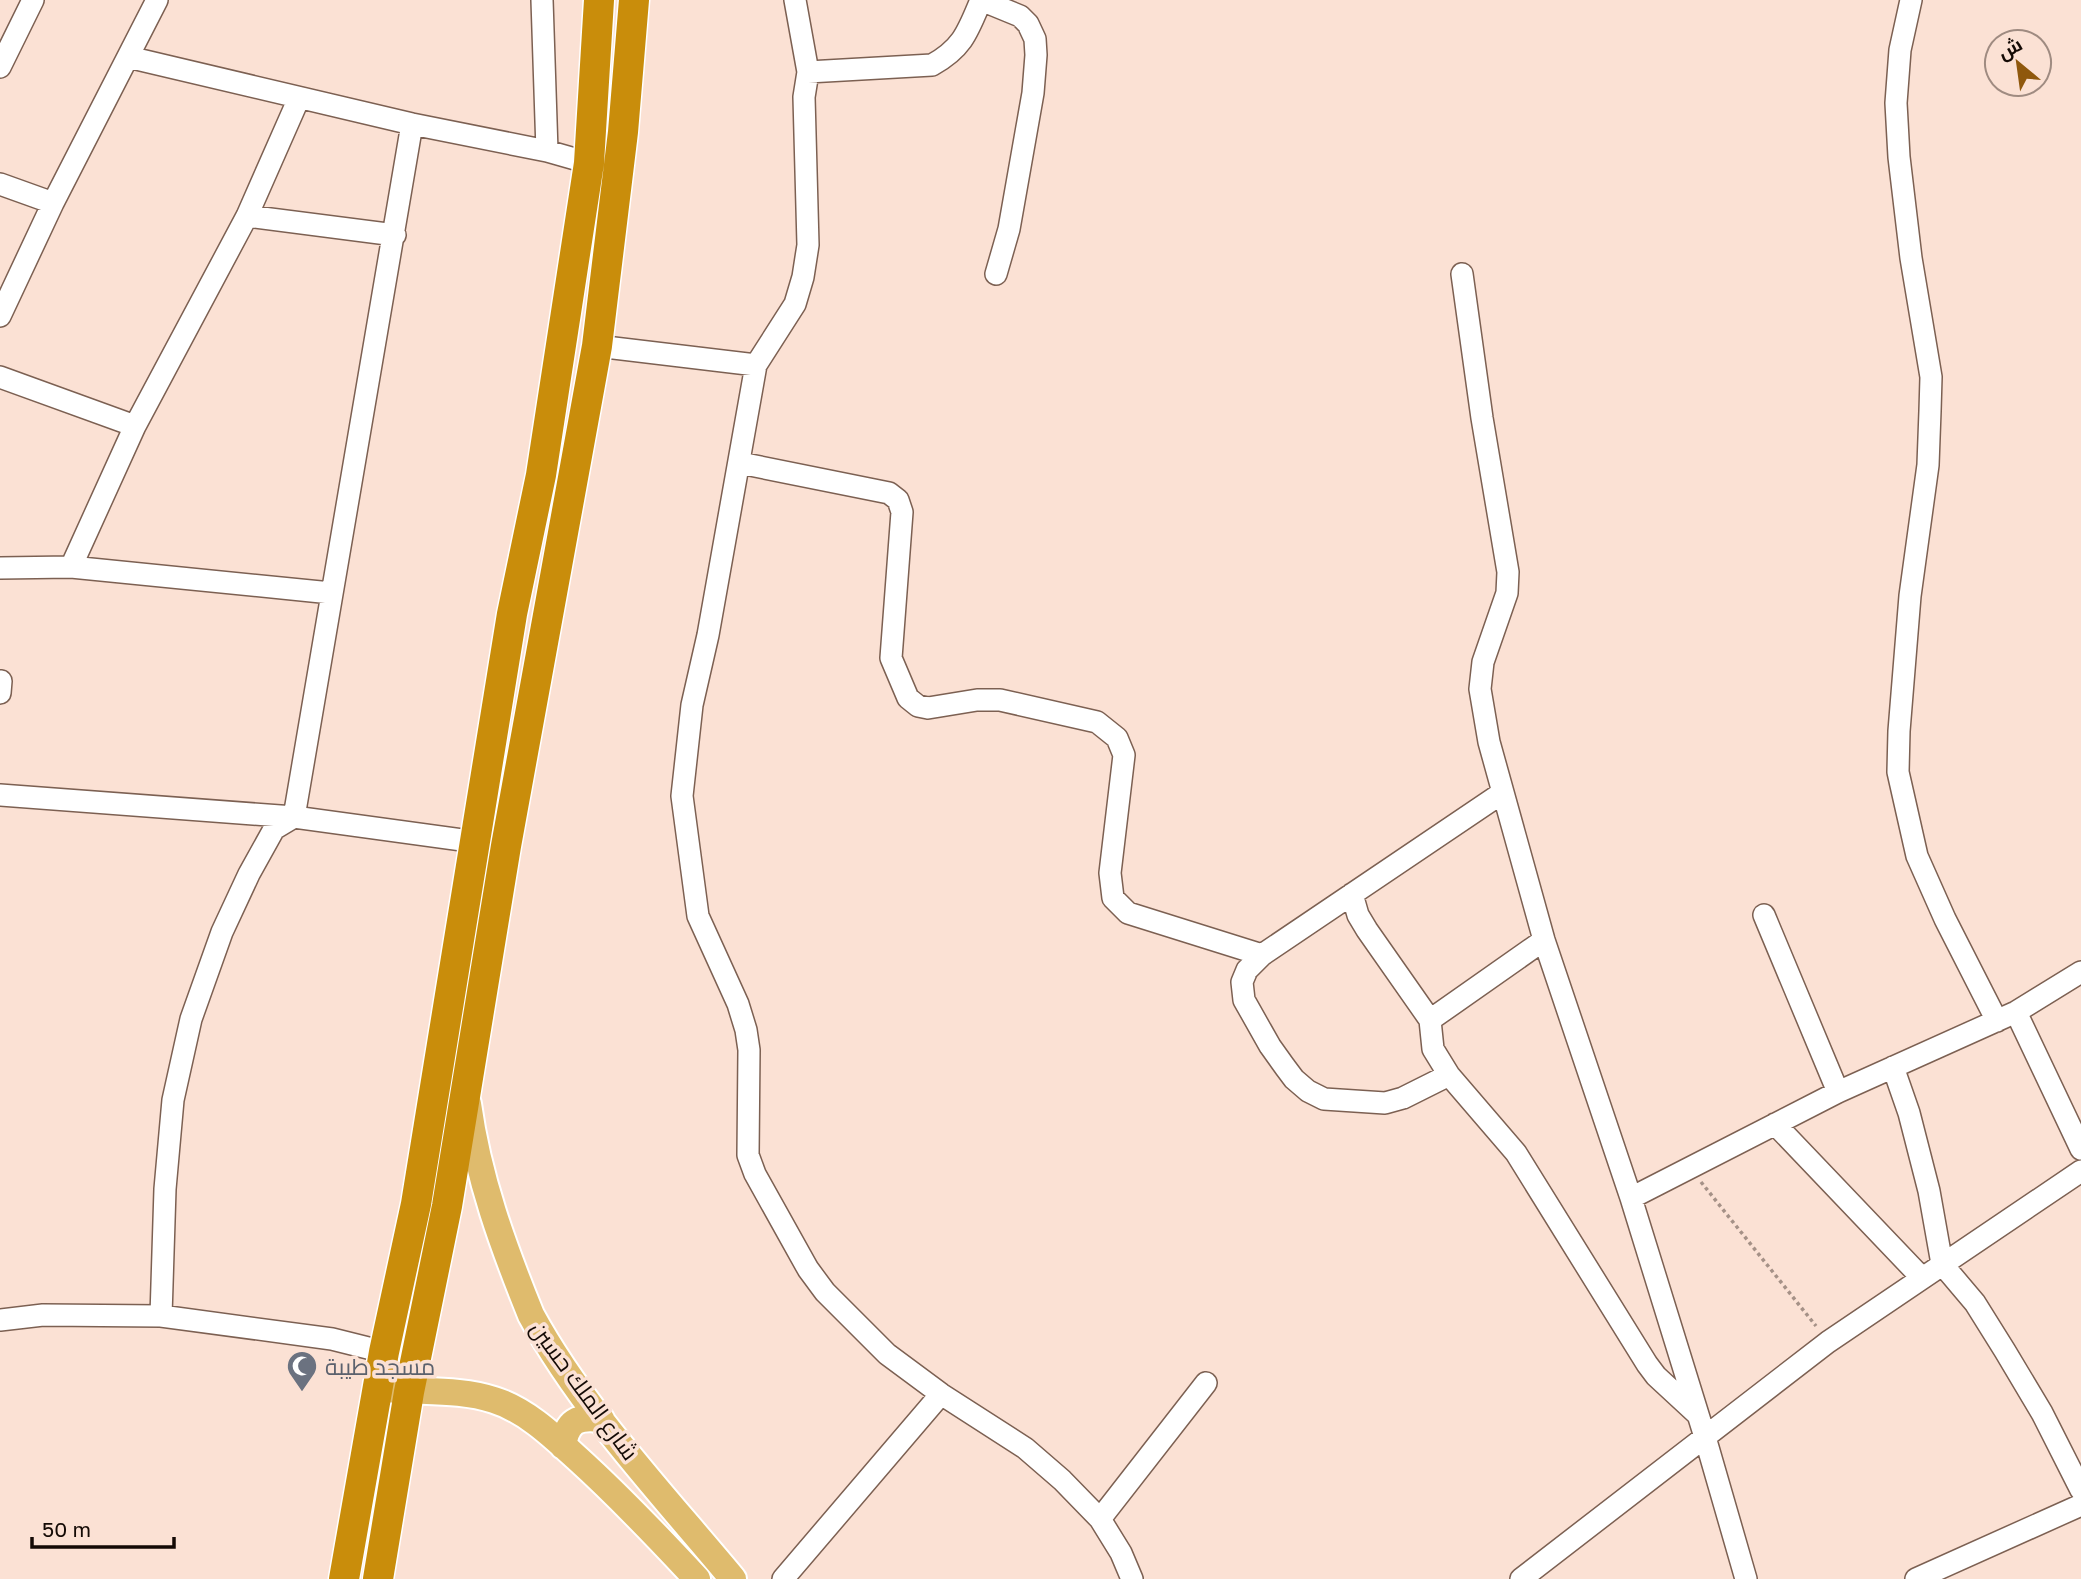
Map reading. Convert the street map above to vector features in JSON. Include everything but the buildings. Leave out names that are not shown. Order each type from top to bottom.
[{"type":"highway","points":[[344,1579],[384,1352],[416,1204],[512,614],[541,475],[589,163],[599,0]]},
{"type":"highway","points":[[378,1579],[409,1392],[447,1206],[506,846],[597,346],[623,132],[634,0]]},
{"type":"main road","name":"شارع الملك حسين","points":[[466,1093],[487,1199],[531,1315],[601,1419],[733,1579]]},
{"type":"main road","name":"شارع الملك حسين","points":[[378,1388],[409,1392],[466,1393],[496,1401],[536,1422],[615,1495],[697,1579]]},
{"type":"main road","points":[[564,1446],[566,1430],[576,1421],[583,1418],[601,1419]]},
{"type":"street","points":[[0,67],[7,34],[33,0]]},
{"type":"street","points":[[0,316],[53,203],[157,0]]},
{"type":"street","points":[[542,0],[547,151]]},
{"type":"street","points":[[796,0],[808,72],[804,111],[808,245],[795,304],[756,365],[708,635],[692,705],[681,796],[698,916],[738,1004],[746,1030],[749,1050],[748,1155],[755,1174],[808,1269],[825,1292],[887,1354],[941,1394],[1025,1448],[1062,1480],[1100,1519],[1121,1553],[1132,1579]]},
{"type":"street","points":[[808,72],[932,65],[959,46],[981,0],[1020,16],[1028,24],[1036,47],[1033,93],[1009,229],[996,274]]},
{"type":"street","points":[[1911,0],[1900,50],[1896,103],[1899,157],[1911,258],[1931,377],[1928,465],[1909,610],[1898,772],[1917,856],[1945,919],[2007,1017],[2081,1149]]},
{"type":"street","points":[[128,57],[412,124],[547,151],[589,163]]},
{"type":"street","points":[[71,567],[135,426],[247,216],[299,98]]},
{"type":"street","points":[[161,1315],[165,1189],[173,1100],[191,1019],[222,932],[274,829],[294,817],[412,124]]},
{"type":"street","points":[[0,184],[53,203]]},
{"type":"street","points":[[247,216],[395,235]]},
{"type":"street","points":[[1462,274],[1482,418],[1508,572],[1507,593],[1483,662],[1480,689],[1483,717],[1544,940],[1631,1198],[1746,1579]]},
{"type":"street","points":[[597,346],[756,365]]},
{"type":"street","points":[[0,377],[135,426]]},
{"type":"street","points":[[740,463],[889,493],[898,500],[902,512],[891,658],[908,698],[918,706],[928,708],[976,700],[1000,701],[1097,722],[1117,738],[1124,755],[1110,873],[1113,898],[1128,913],[1262,955]]},
{"type":"street","points":[[0,568],[71,567],[331,593]]},
{"type":"street","points":[[0,693],[1,681]]},
{"type":"street","points":[[1449,1075],[1403,1098],[1385,1103],[1324,1100],[1294,1079],[1270,1046],[1244,1000],[1242,982],[1247,970],[1262,955],[1502,793]]},
{"type":"street","points":[[0,795],[294,817],[506,846]]},
{"type":"street","points":[[1352,894],[1358,915],[1367,930],[1430,1020],[1433,1049],[1449,1075],[1516,1153],[1647,1364],[1656,1376],[1698,1415]]},
{"type":"street","points":[[1764,915],[1838,1092]]},
{"type":"street","points":[[1430,1020],[1544,940]]},
{"type":"street","points":[[1631,1198],[1838,1092],[2007,1017],[2081,972]]},
{"type":"street","points":[[1893,1067],[1909,1113],[1929,1191],[1942,1264],[1975,1303],[2006,1350],[2081,1490]]},
{"type":"street","points":[[1775,1124],[1922,1278]]},
{"type":"street","points":[[1521,1579],[1828,1342],[2081,1171]]},
{"type":"street","points":[[0,1320],[43,1315],[161,1315],[332,1339],[384,1352]]},
{"type":"street","points":[[1100,1519],[1206,1383]]},
{"type":"street","points":[[783,1579],[941,1394]]},
{"type":"street","points":[[1929,1576],[2081,1505]]},
{"type":"path","points":[[1691,1169],[1828,1342]]},
{"type":"place","name":"مسجد طيبة","points":[[302,1393]]}]
